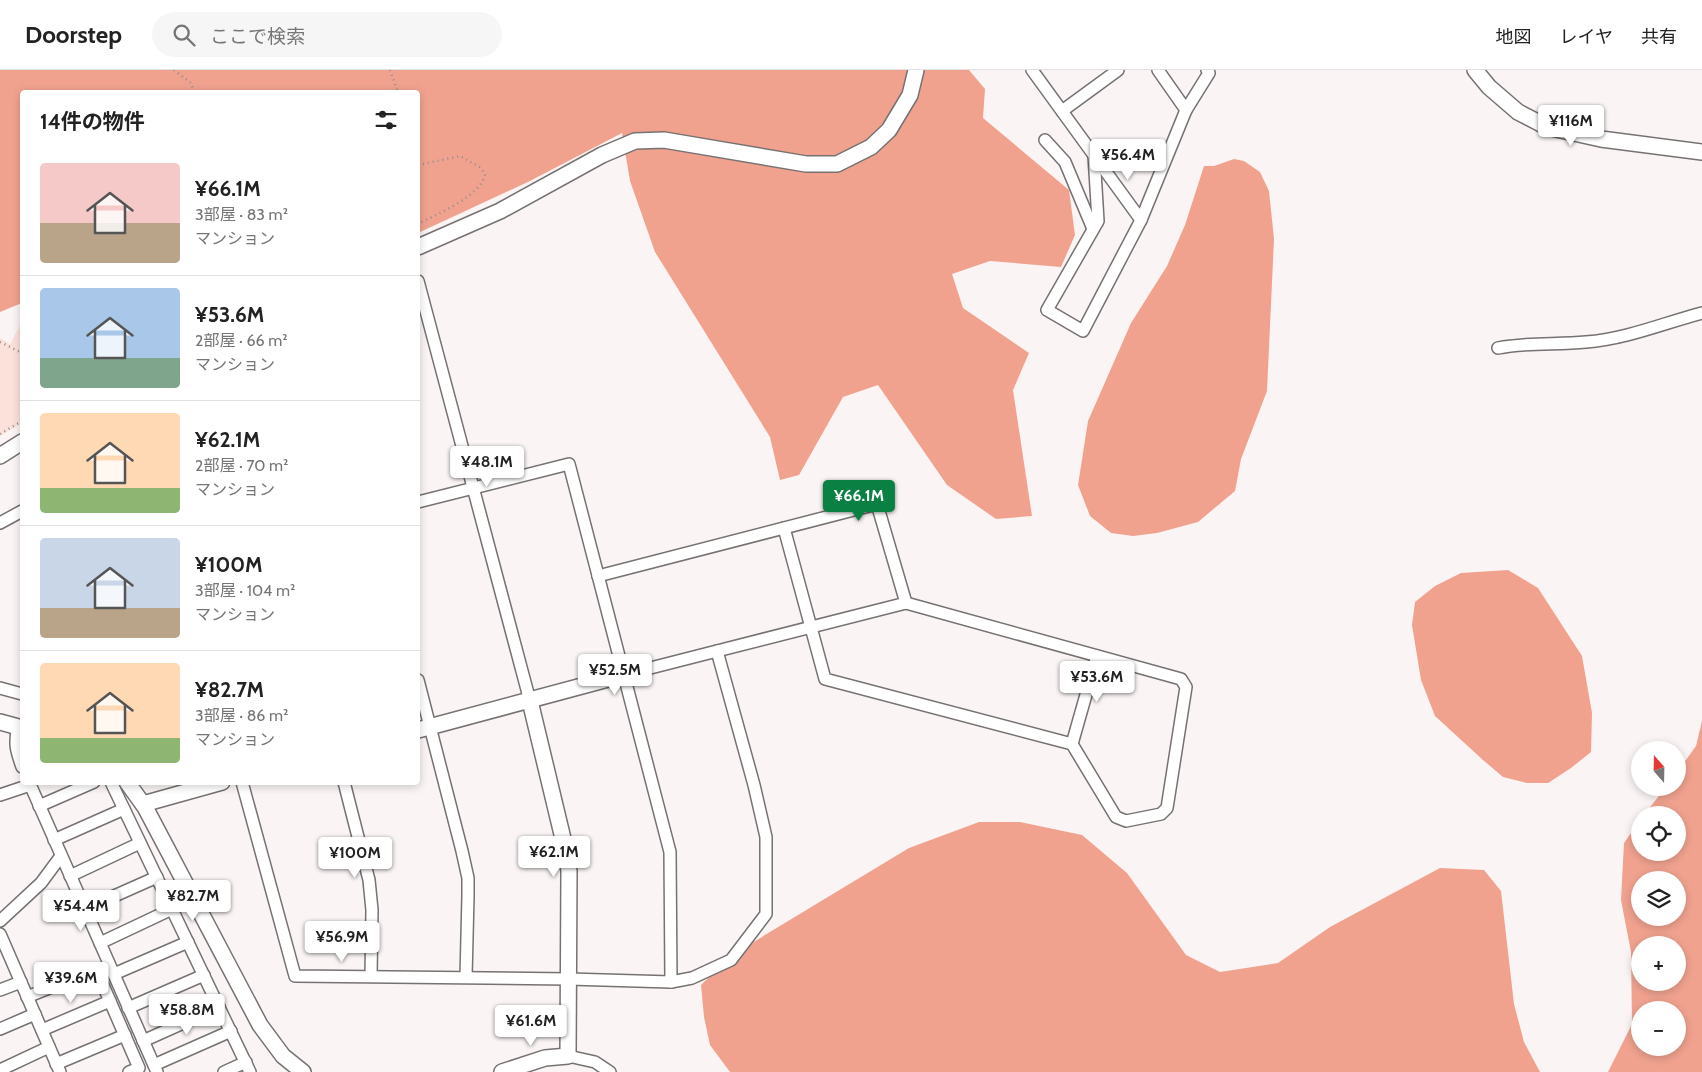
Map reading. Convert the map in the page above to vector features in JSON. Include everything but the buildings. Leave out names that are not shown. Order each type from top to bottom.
[{"type":"street","points":[[420,246],[500,211],[602,155],[635,141],[664,140],[806,164],[837,164],[871,147],[889,130],[910,95],[916,70]]},
{"type":"street","points":[[1032,70],[1141,220]]},
{"type":"street","points":[[1062,111],[1118,70]]},
{"type":"street","points":[[1158,70],[1186,110]]},
{"type":"street","points":[[1094,155],[1098,221],[1047,310],[1083,331],[1141,220],[1186,110],[1209,73],[1207,70]]},
{"type":"street","points":[[1475,70],[1489,88],[1518,112],[1547,127],[1601,139],[1702,152]]},
{"type":"street","points":[[1046,140],[1065,162],[1093,229]]},
{"type":"street","points":[[420,297],[423,320],[473,488],[530,701],[565,847],[569,871],[568,1056]]},
{"type":"street","points":[[1498,348],[1516,344],[1587,342],[1615,338],[1702,313]]},
{"type":"street","points":[[0,456],[20,443]]},
{"type":"street","points":[[420,501],[569,464],[670,852],[671,982]]},
{"type":"street","points":[[598,576],[877,504],[906,603]]},
{"type":"street","points":[[0,524],[20,512]]},
{"type":"street","points":[[424,729],[717,651],[811,627],[906,603],[1181,679],[1186,687],[1167,808],[1161,814],[1126,821],[1116,817],[1072,744],[825,678],[811,627],[784,528]]},
{"type":"street","points":[[243,785],[295,976],[569,978],[671,982],[692,978],[731,960],[766,914],[766,837],[754,785],[717,651]]},
{"type":"street","points":[[1072,744],[1097,656]]},
{"type":"street","points":[[0,688],[20,693]]},
{"type":"street","points":[[420,696],[424,729],[462,851],[468,878],[466,977]]},
{"type":"street","points":[[0,722],[20,727],[14,741],[20,762]]},
{"type":"street","points":[[0,795],[26,785]]},
{"type":"street","points":[[29,785],[155,1068],[231,1031]]},
{"type":"street","points":[[39,806],[87,785]]},
{"type":"street","points":[[112,785],[248,1067],[224,1072]]},
{"type":"street","points":[[129,785],[143,804],[260,1025],[283,1056],[303,1072]]},
{"type":"street","points":[[143,804],[211,785]]},
{"type":"street","points":[[345,785],[369,880],[372,910],[371,976]]},
{"type":"street","points":[[54,840],[124,809]]},
{"type":"street","points":[[70,876],[140,843]]},
{"type":"street","points":[[0,921],[41,883],[61,856]]},
{"type":"street","points":[[85,909],[157,877]]},
{"type":"street","points":[[100,943],[172,909]]},
{"type":"street","points":[[0,934],[58,1068],[124,1035]]},
{"type":"street","points":[[114,974],[188,942]]},
{"type":"street","points":[[27,997],[96,969],[139,1068],[129,1072]]},
{"type":"street","points":[[128,1008],[204,975]]},
{"type":"street","points":[[0,990],[21,982]]},
{"type":"street","points":[[42,1030],[110,1001]]},
{"type":"street","points":[[143,1041],[219,1007]]},
{"type":"street","points":[[0,1029],[35,1014]]},
{"type":"street","points":[[0,1070],[49,1047]]},
{"type":"street","points":[[502,1072],[545,1058],[568,1056],[595,1062],[610,1072]]},
{"type":"path","points":[[174,70],[191,83],[193,90]]},
{"type":"path","points":[[390,70],[397,90]]},
{"type":"path","points":[[420,165],[460,156],[481,168],[485,174],[484,179],[473,192],[455,205],[420,223]]},
{"type":"path","points":[[0,342],[20,352]]},
{"type":"path","points":[[0,434],[20,422]]},
{"type":"shaded area","points":[[0,70],[969,70],[985,89],[983,118],[1069,190],[1075,235],[1061,267],[990,261],[952,274],[963,308],[1029,353],[1013,390],[1032,516],[996,519],[947,485],[878,385],[843,397],[799,475],[780,480],[770,437],[655,252],[630,181],[622,133],[528,182],[420,232],[420,90],[20,90],[20,304],[0,312]]},
{"type":"shaded area","points":[[1234,159],[1244,161],[1260,172],[1269,191],[1274,239],[1267,391],[1241,459],[1235,491],[1198,522],[1157,533],[1133,536],[1111,533],[1090,516],[1078,485],[1088,421],[1131,323],[1167,266],[1185,225],[1204,166],[1214,166]]},
{"type":"shaded area","points":[[20,326],[20,424],[0,436],[0,338],[10,344]]},
{"type":"shaded area","points":[[1508,570],[1538,588],[1582,656],[1592,713],[1591,752],[1548,783],[1527,783],[1503,777],[1435,716],[1421,680],[1412,625],[1415,602],[1435,586],[1461,573]]},
{"type":"shaded area","points":[[1702,721],[1702,1072],[1608,1072],[1631,1026],[1631,1056],[1686,1056],[1686,1001],[1632,1001],[1632,991],[1686,991],[1686,936],[1631,936],[1631,952],[1621,900],[1624,843],[1631,833],[1631,861],[1686,861],[1686,806],[1651,806],[1659,796],[1686,796],[1686,760],[1696,746]]},
{"type":"shaded area","points":[[979,822],[1020,822],[1082,835],[1127,873],[1186,955],[1220,972],[1278,963],[1330,927],[1440,868],[1484,870],[1501,891],[1514,1004],[1524,1042],[1540,1072],[730,1072],[710,1045],[704,1017],[701,985],[732,955],[909,848]]}]
